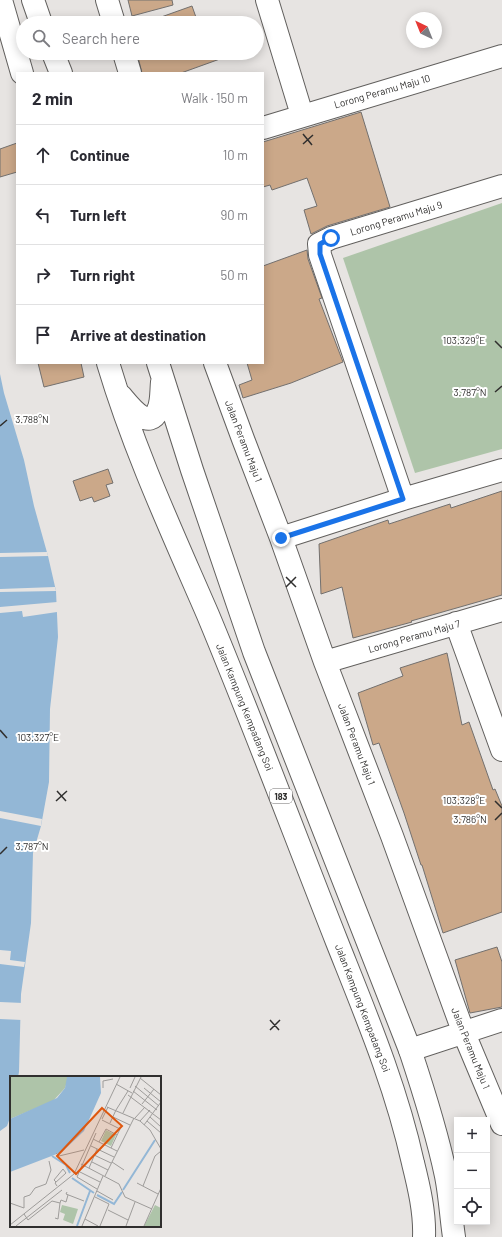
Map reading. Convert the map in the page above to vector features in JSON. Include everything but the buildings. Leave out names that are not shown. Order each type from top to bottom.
[{"type":"main road","points":[[1,0],[16,52]]},
{"type":"main road","points":[[33,0],[39,16]]},
{"type":"main road","points":[[107,0],[112,16]]},
{"type":"main road","points":[[267,0],[302,115]]},
{"type":"main road","name":"Lorong Peramu Maju 10","points":[[264,128],[502,56]]},
{"type":"main road","points":[[18,60],[22,72]]},
{"type":"main road","points":[[56,60],[61,72]]},
{"type":"main road","points":[[126,60],[130,72]]},
{"type":"main road","name":"Lorong Peramu Maju 9","points":[[403,499],[320,254],[320,244],[331,238],[502,186]]},
{"type":"main road","name":"Jalan Kampung Kempadang Soi","points":[[108,364],[131,433],[185,565],[208,615],[372,1026],[395,1094],[408,1140],[418,1183],[425,1228],[424,1237]]},
{"type":"main road","name":"Jalan Peramu Maju 1","points":[[215,364],[281,538],[325,662],[392,836],[463,1031],[502,1124]]},
{"type":"main road","points":[[116,389],[131,409],[144,418],[151,418],[158,413],[160,406],[161,370]]},
{"type":"main road","name":"183","points":[[161,370],[204,506],[254,652],[410,1050],[436,1133],[446,1178],[454,1237]]},
{"type":"main road","points":[[281,538],[403,499],[502,470]]},
{"type":"main road","name":"Lorong Peramu Maju 7","points":[[325,662],[502,610]]},
{"type":"main road","points":[[456,624],[502,747]]},
{"type":"main road","points":[[410,1050],[463,1031],[502,1020]]},
{"type":"green space","points":[[502,203],[502,449],[415,473],[343,258]]},
{"type":"water","points":[[0,374],[4,393],[24,460],[34,506],[56,591],[58,637],[50,709],[49,782],[41,826],[33,853],[31,923],[21,994],[19,1072],[18,1076],[10,1076],[10,1118],[7,1126],[0,1131]]},
{"type":"pier","points":[[47,552],[48,556],[0,557],[0,553]]},
{"type":"pier","points":[[55,587],[56,591],[0,592],[0,589]]},
{"type":"pier","points":[[57,602],[57,612],[23,617],[22,611],[0,613],[0,607]]},
{"type":"pier","points":[[0,811],[42,819],[41,826],[0,818]]},
{"type":"pier","points":[[0,950],[11,951],[10,960],[25,962],[24,967],[0,964]]},
{"type":"pier","points":[[0,1002],[23,1003],[22,1020],[0,1019]]},
{"type":"route","points":[[281,538],[403,499],[320,254],[320,244],[331,238]]}]
